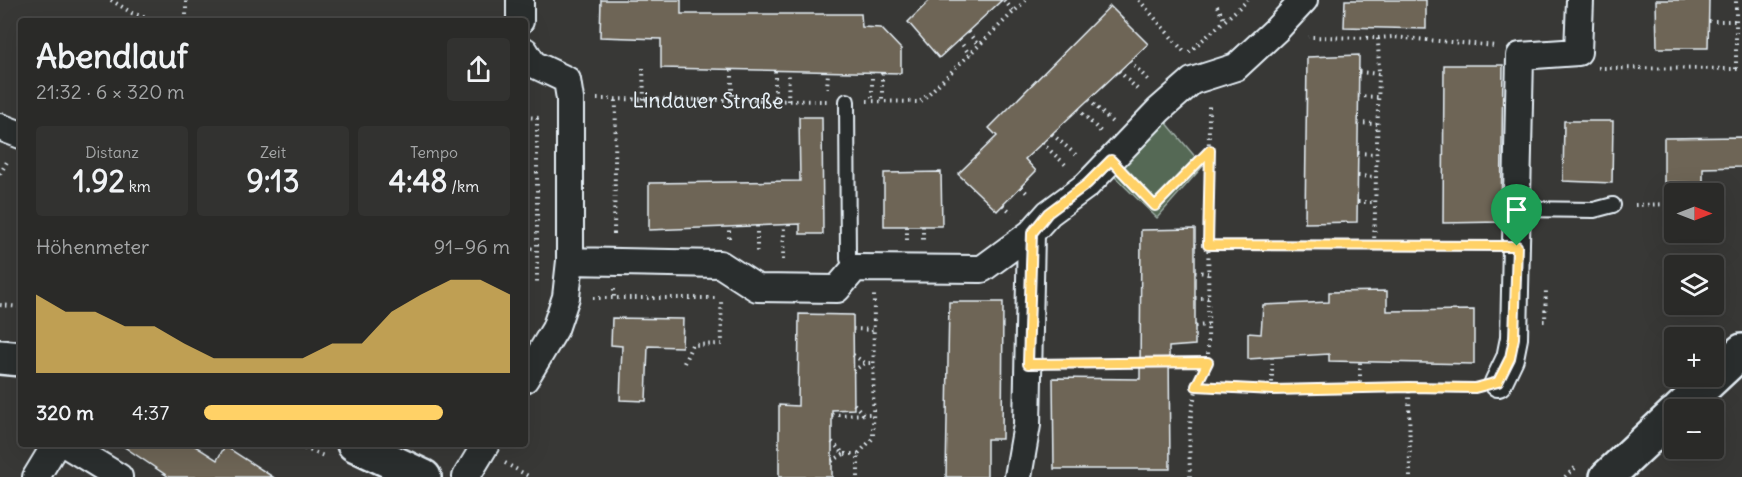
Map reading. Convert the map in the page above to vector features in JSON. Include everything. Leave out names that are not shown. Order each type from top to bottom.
[{"type":"main road","points":[[1691,399],[1742,351]]},
{"type":"main road","points":[[0,357],[18,359]]},
{"type":"main road","points":[[1606,477],[1664,423]]},
{"type":"main road","points":[[360,447],[423,477]]},
{"type":"street","points":[[520,0],[520,18]]},
{"type":"street","points":[[570,261],[720,264],[756,288],[837,289],[865,268],[982,269],[1032,233],[1048,213],[1087,184],[1159,110],[1201,78],[1236,67],[1304,0]]},
{"type":"street","points":[[1498,382],[1510,358],[1514,338],[1520,56],[1578,52],[1580,0]]},
{"type":"street","points":[[528,56],[533,64],[567,80],[570,99],[570,261],[566,297],[555,329],[528,375]]},
{"type":"street","points":[[0,127],[18,134]]},
{"type":"street","points":[[1018,477],[1028,425],[1032,233]]},
{"type":"street","points":[[36,477],[54,447]]},
{"type":"street","points":[[69,447],[119,477]]},
{"type":"street","points":[[466,477],[484,447]]},
{"type":"lane","points":[[847,101],[848,259],[865,268]]},
{"type":"lane","points":[[1518,209],[1594,210],[1613,205]]},
{"type":"path","points":[[111,0],[132,13],[148,18]]},
{"type":"path","points":[[186,0],[186,18]]},
{"type":"path","points":[[1004,0],[1014,12]]},
{"type":"path","points":[[1017,0],[1022,5]]},
{"type":"path","name":"Lindauer Straße","points":[[570,99],[920,102],[1026,0]]},
{"type":"path","points":[[1139,0],[1186,54],[1201,78],[1210,150],[1208,362],[1196,386],[1189,425],[1190,477]]},
{"type":"path","points":[[1186,54],[1225,21],[1242,2],[1248,0]]},
{"type":"path","points":[[1736,0],[1736,69]]},
{"type":"path","points":[[1217,6],[1225,21]]},
{"type":"path","points":[[1709,21],[1736,21]]},
{"type":"path","points":[[1277,29],[1284,36],[1393,37],[1493,45],[1520,56]]},
{"type":"path","points":[[968,32],[979,46]]},
{"type":"path","points":[[1374,245],[1378,38]]},
{"type":"path","points":[[959,40],[970,55]]},
{"type":"path","points":[[1578,52],[1592,68],[1742,69]]},
{"type":"path","points":[[643,68],[644,100]]},
{"type":"path","points":[[732,70],[732,100]]},
{"type":"path","points":[[775,71],[775,101]]},
{"type":"path","points":[[788,101],[789,71]]},
{"type":"path","points":[[827,101],[828,72]]},
{"type":"path","points":[[872,72],[872,101]]},
{"type":"path","points":[[1359,72],[1378,74]]},
{"type":"path","points":[[882,73],[882,101]]},
{"type":"path","points":[[1358,96],[1378,97]]},
{"type":"path","points":[[614,298],[616,99]]},
{"type":"path","points":[[537,118],[537,293]]},
{"type":"path","points":[[1358,123],[1377,124]]},
{"type":"path","points":[[1111,160],[1155,206],[1210,150]]},
{"type":"path","points":[[1358,153],[1376,153]]},
{"type":"path","points":[[1358,176],[1376,177]]},
{"type":"path","points":[[1358,202],[1374,202]]},
{"type":"path","points":[[1613,205],[1664,204]]},
{"type":"path","points":[[783,260],[784,225]]},
{"type":"path","points":[[757,226],[757,260]]},
{"type":"path","points":[[1195,245],[1517,246]]},
{"type":"path","points":[[528,248],[537,249]]},
{"type":"path","points":[[858,477],[858,454],[873,438],[874,330],[865,268]]},
{"type":"path","points":[[1195,272],[1208,273]]},
{"type":"path","points":[[566,297],[722,298],[756,288]]},
{"type":"path","points":[[684,363],[692,345],[722,344],[722,298]]},
{"type":"path","points":[[1195,298],[1208,298]]},
{"type":"path","points":[[0,305],[18,307]]},
{"type":"path","points":[[1195,326],[1208,326]]},
{"type":"path","points":[[853,329],[874,330]]},
{"type":"path","points":[[853,356],[865,363],[873,363]]},
{"type":"path","points":[[1272,357],[1272,390]]},
{"type":"path","points":[[1360,361],[1360,388]]},
{"type":"path","points":[[1028,364],[1208,362]]},
{"type":"path","points":[[853,370],[865,363]]},
{"type":"path","points":[[1196,386],[1272,390],[1475,388],[1498,382]]},
{"type":"path","points":[[1409,387],[1410,477]]},
{"type":"path","points":[[854,404],[863,414]]},
{"type":"path","points":[[832,415],[873,414]]},
{"type":"path","points":[[832,442],[844,454]]},
{"type":"path","points":[[832,461],[844,454],[858,454]]},
{"type":"green space","points":[[1165,121],[1203,166],[1157,218],[1112,174]]},
{"type":"building","points":[[601,0],[681,0],[681,14],[861,14],[862,27],[881,28],[901,49],[901,73],[661,68],[661,39],[600,37]]},
{"type":"building","points":[[930,0],[1002,0],[939,58],[908,22]]},
{"type":"building","points":[[1345,0],[1426,0],[1426,29],[1344,27]]},
{"type":"building","points":[[1656,0],[1709,0],[1708,48],[1657,48]]},
{"type":"building","points":[[1110,6],[1148,44],[1025,159],[1036,171],[997,211],[958,174],[997,136],[989,128]]},
{"type":"building","points":[[1359,55],[1357,222],[1305,223],[1307,57]]},
{"type":"building","points":[[1444,65],[1503,65],[1501,222],[1443,223]]},
{"type":"building","points":[[799,117],[822,117],[823,234],[800,234],[800,224],[649,230],[649,183],[800,181]]},
{"type":"building","points":[[1564,121],[1613,121],[1612,183],[1563,181]]},
{"type":"building","points":[[1742,137],[1742,167],[1703,168],[1703,183],[1664,182],[1664,138]]},
{"type":"building","points":[[941,172],[942,226],[884,226],[884,173]]},
{"type":"building","points":[[1195,229],[1195,345],[1169,347],[1170,469],[1054,469],[1053,378],[1140,379],[1141,230]]},
{"type":"building","points":[[1387,291],[1387,311],[1474,310],[1474,364],[1329,361],[1329,354],[1248,359],[1248,333],[1261,334],[1263,305],[1329,302],[1329,292]]},
{"type":"building","points":[[949,302],[1003,302],[1002,439],[987,439],[987,477],[946,477]]},
{"type":"building","points":[[799,314],[853,315],[854,409],[832,410],[832,477],[779,477],[779,405],[798,406]]},
{"type":"building","points":[[612,318],[683,319],[682,347],[648,346],[646,401],[620,400],[622,346],[611,345]]},
{"type":"building","points":[[124,447],[197,447],[217,460],[227,447],[273,477],[169,477]]},
{"type":"route","points":[[1210,150],[1208,245],[1517,246],[1514,338],[1510,358],[1498,382],[1475,388],[1272,390],[1196,386],[1208,362],[1028,364],[1032,233],[1048,213],[1087,184],[1111,160],[1155,206],[1210,150]]}]
